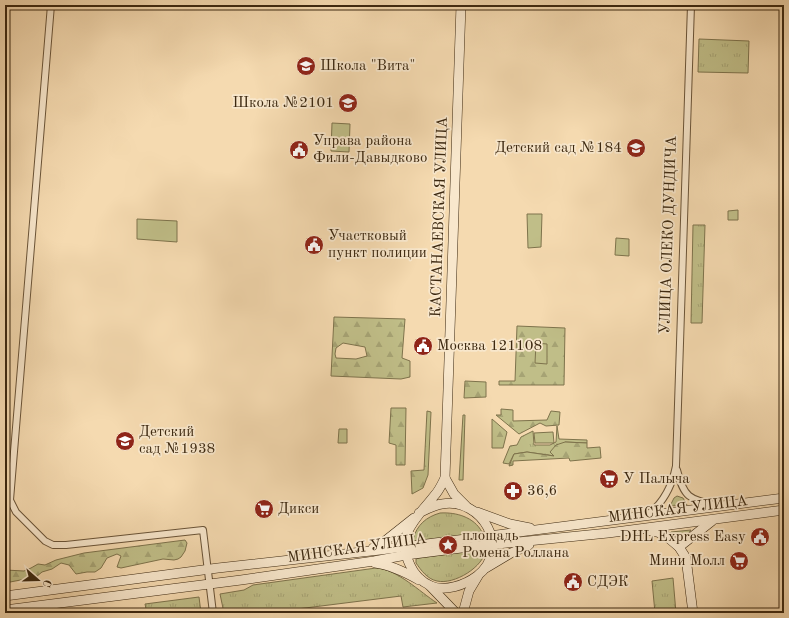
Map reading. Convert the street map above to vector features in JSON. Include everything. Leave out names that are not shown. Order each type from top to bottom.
[{"type":"main road","name":"КАСТАНАЕВСКАЯ УЛИЦА","points":[[406,551],[408,533],[418,514],[435,495],[445,478],[461,5]]},
{"type":"main road","points":[[445,478],[454,494],[482,519],[490,531],[492,540],[492,553],[469,592],[463,613]]},
{"type":"main road","name":"МИНСКАЯ УЛИЦА","points":[[5,596],[208,569],[364,551],[406,551],[492,540],[541,530],[784,498]]},
{"type":"main road","points":[[364,551],[380,545],[418,514],[431,507],[442,504],[457,504],[510,524],[541,530]]},
{"type":"main road","name":"МИНСКАЯ УЛИЦА","points":[[492,540],[544,540],[784,510]]},
{"type":"main road","points":[[679,548],[713,520]]},
{"type":"main road","points":[[640,529],[657,532],[666,536],[679,548],[686,558],[693,613]]},
{"type":"main road","points":[[366,562],[392,567],[440,588],[454,586],[472,579],[510,553],[544,540]]},
{"type":"main road","name":"МИНСКАЯ УЛИЦА","points":[[5,610],[210,584],[366,562],[406,551]]},
{"type":"main road","points":[[406,551],[411,568],[456,613]]},
{"type":"main road","points":[[28,613],[41,605]]},
{"type":"street","points":[[51,5],[10,500],[16,512],[45,541],[53,545],[66,545],[203,530],[213,613]]},
{"type":"street","name":"УЛИЦА ОЛЕКО ДУНДИЧА","points":[[646,516],[664,499],[673,479],[676,466],[691,5]]},
{"type":"street","name":"УЛИЦА ОЛЕКО ДУНДИЧА","points":[[676,466],[682,489],[689,496],[697,500],[723,506]]},
{"type":"green space","points":[[699,39],[749,41],[748,73],[698,72]]},
{"type":"green space","points":[[332,123],[350,124],[349,152],[331,151]]},
{"type":"green space","points":[[738,210],[738,220],[728,220],[728,211]]},
{"type":"green space","points":[[527,214],[542,214],[541,247],[528,248]]},
{"type":"green space","points":[[137,219],[177,221],[177,242],[137,239]]},
{"type":"green space","points":[[693,225],[705,225],[702,323],[691,323]]},
{"type":"green space","points":[[616,238],[629,239],[629,256],[615,255]]},
{"type":"green space","points":[[334,317],[405,319],[402,358],[410,361],[410,377],[401,379],[331,376]],"holes":[[[343,343],[365,347],[367,356],[356,359],[336,358],[336,348]]]},
{"type":"green space","points":[[517,326],[565,328],[564,385],[499,385],[499,381],[515,381]]},
{"type":"green space","points":[[536,343],[547,344],[547,364],[535,363]]},
{"type":"green space","points":[[465,381],[486,382],[486,397],[464,398]]},
{"type":"green space","points":[[391,408],[406,408],[405,465],[396,465],[396,445],[389,443]]},
{"type":"green space","points":[[501,409],[513,410],[513,421],[547,420],[551,411],[560,412],[559,425],[546,426],[540,423],[519,434],[496,415],[501,415]]},
{"type":"green space","points":[[427,411],[431,412],[428,475],[423,488],[412,494],[411,471],[424,470]]},
{"type":"green space","points":[[463,415],[465,415],[463,480],[459,480]]},
{"type":"green space","points":[[492,419],[507,432],[503,448],[492,448]]},
{"type":"green space","points":[[557,426],[559,439],[587,440],[587,443],[565,442],[555,456],[527,452],[514,454],[509,464],[503,463],[510,446],[517,445],[521,437],[533,431],[534,445],[550,445],[556,442]]},
{"type":"green space","points":[[339,429],[347,429],[347,443],[338,443]]},
{"type":"green space","points":[[553,432],[554,443],[535,443],[534,433]]},
{"type":"green space","points":[[565,442],[587,443],[587,448],[600,447],[601,458],[570,461],[569,458],[513,461],[513,465],[509,466],[514,454],[527,452],[554,456],[550,452],[556,445]]},
{"type":"green space","points":[[677,496],[683,498],[687,505],[670,506],[674,498]]},
{"type":"green space","points":[[440,513],[452,513],[464,516],[479,527],[482,532],[481,534],[414,541],[413,539],[415,534],[423,522],[426,519]]},
{"type":"green space","points":[[691,530],[682,541],[670,533],[671,532]]},
{"type":"green space","points":[[185,540],[187,543],[185,551],[181,557],[174,560],[163,559],[121,568],[117,567],[121,556],[117,554],[107,558],[101,568],[95,572],[76,574],[69,565],[61,563],[52,569],[42,572],[36,577],[5,583],[5,570],[24,571],[38,564],[45,565],[56,560],[84,553]]},
{"type":"green space","points":[[486,549],[484,556],[474,568],[459,577],[444,582],[430,578],[416,563],[416,559],[419,558]]},
{"type":"green space","points":[[376,568],[392,572],[437,603],[403,607],[401,596],[265,613],[224,613],[220,594],[244,590],[253,585]]},
{"type":"green space","points":[[673,578],[676,613],[655,613],[652,581]]},
{"type":"green space","points":[[199,597],[201,613],[147,613],[145,604]]},
{"type":"railway","points":[[782,5],[784,244]]},
{"type":"place","name":"Школа \"Вита\"","points":[[306,66]]},
{"type":"place","name":"Школа №2101","points":[[348,103]]},
{"type":"place","name":"Детский сад №184","points":[[636,148]]},
{"type":"place","name":"Управа района Фили-Давыдково","points":[[299,150]]},
{"type":"place","name":"Участковый пункт полиции","points":[[314,245]]},
{"type":"place","name":"Москва 121108","points":[[423,346]]},
{"type":"place","name":"Детский сад №1938","points":[[125,441]]},
{"type":"place","name":"У Палыча","points":[[609,479]]},
{"type":"place","name":"36,6","points":[[513,491]]},
{"type":"place","name":"Дикси","points":[[264,509]]},
{"type":"place","name":"DHL Express Easy","points":[[760,537]]},
{"type":"place","name":"площадь Ромена Роллана","points":[[448,545]]},
{"type":"place","name":"Мини Молл","points":[[739,561]]},
{"type":"place","name":"СДЭК","points":[[573,582]]}]
